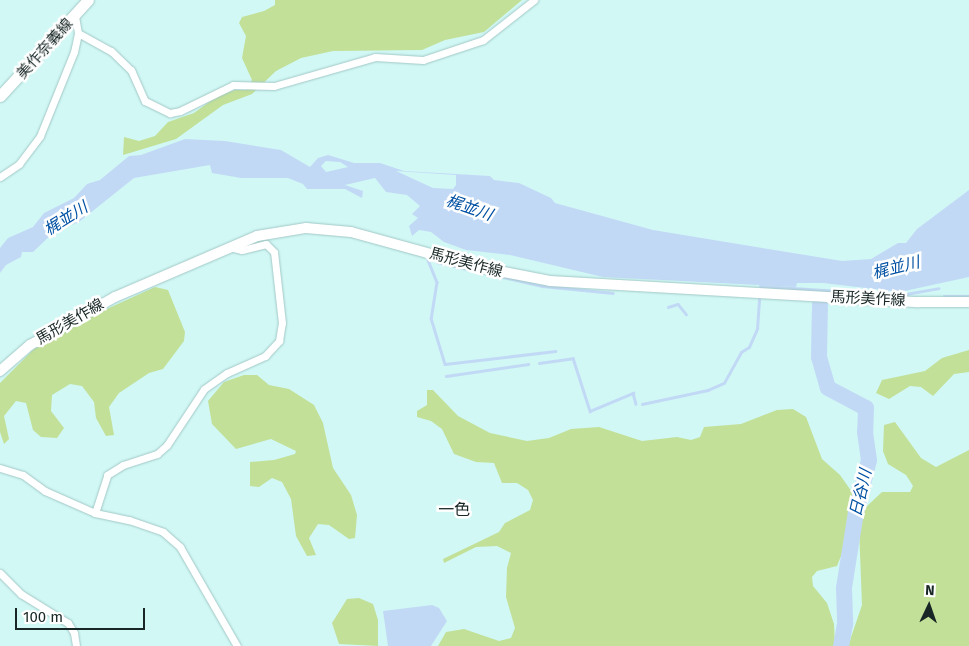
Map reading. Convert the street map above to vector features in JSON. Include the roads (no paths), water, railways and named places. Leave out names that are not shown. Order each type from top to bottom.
[{"type":"main road","name":"美作奈義線","points":[[0,96],[88,0]]},
{"type":"main road","name":"馬形美作線","points":[[0,371],[30,345],[65,322],[229,246],[282,230],[331,228],[478,267],[550,281],[918,302],[969,302]]},
{"type":"street","points":[[78,33],[111,51],[131,70],[145,101],[170,113],[180,112],[233,85],[274,86],[374,58],[422,60],[483,40],[534,0]]},
{"type":"street","points":[[0,177],[19,164],[40,136],[65,77],[78,33],[75,16]]},
{"type":"street","points":[[95,513],[107,475],[123,465],[157,454],[167,445],[204,389],[227,373],[265,356],[279,341],[282,323],[274,252],[266,244],[242,250],[229,246]]},
{"type":"street","points":[[0,468],[23,475],[45,491],[95,513],[155,529],[174,541],[237,646]]},
{"type":"street","points":[[0,573],[22,594],[68,622],[74,633],[76,646]]},
{"type":"water","name":"梶並川","points":[[185,139],[225,141],[281,150],[310,167],[318,158],[328,155],[354,163],[380,163],[404,171],[490,176],[494,180],[519,183],[551,198],[555,203],[653,230],[842,261],[871,259],[898,243],[906,243],[917,229],[969,190],[969,277],[900,292],[823,283],[797,283],[796,287],[603,277],[510,255],[466,250],[444,242],[431,232],[419,230],[412,236],[409,226],[418,218],[412,214],[420,206],[407,195],[386,192],[375,178],[345,185],[363,191],[362,198],[345,189],[307,189],[303,184],[288,178],[241,178],[212,173],[210,165],[134,178],[79,222],[54,232],[33,252],[22,252],[21,257],[6,265],[0,273],[0,248],[8,238],[33,227],[44,213],[74,198],[87,184],[100,180],[129,156],[141,155]],"holes":[[[326,161],[340,162],[348,167],[326,172],[321,166]],[[396,171],[456,175],[456,185],[453,189],[433,188]]]},
{"type":"water","points":[[432,605],[439,608],[447,621],[431,646],[388,646],[383,611]]},
{"type":"waterway","points":[[428,260],[437,282],[431,318],[445,364],[555,351]]},
{"type":"waterway","points":[[437,262],[543,286],[613,293]]},
{"type":"waterway","points":[[760,286],[900,295],[938,288]]},
{"type":"waterway","points":[[944,296],[969,296]]},
{"type":"waterway","points":[[642,404],[708,390],[724,383],[741,352],[749,347],[757,329],[759,299]]},
{"type":"waterway","points":[[668,307],[678,304],[686,314]]},
{"type":"waterway","name":"日谷川","points":[[820,304],[819,357],[828,388],[866,408],[865,432],[869,460],[856,512],[844,588],[845,624],[841,646]]},
{"type":"waterway","points":[[539,363],[573,358],[590,411],[633,393],[636,404]]},
{"type":"waterway","points":[[446,376],[528,364]]},
{"type":"district","name":"一色","points":[[454,510]]}]
